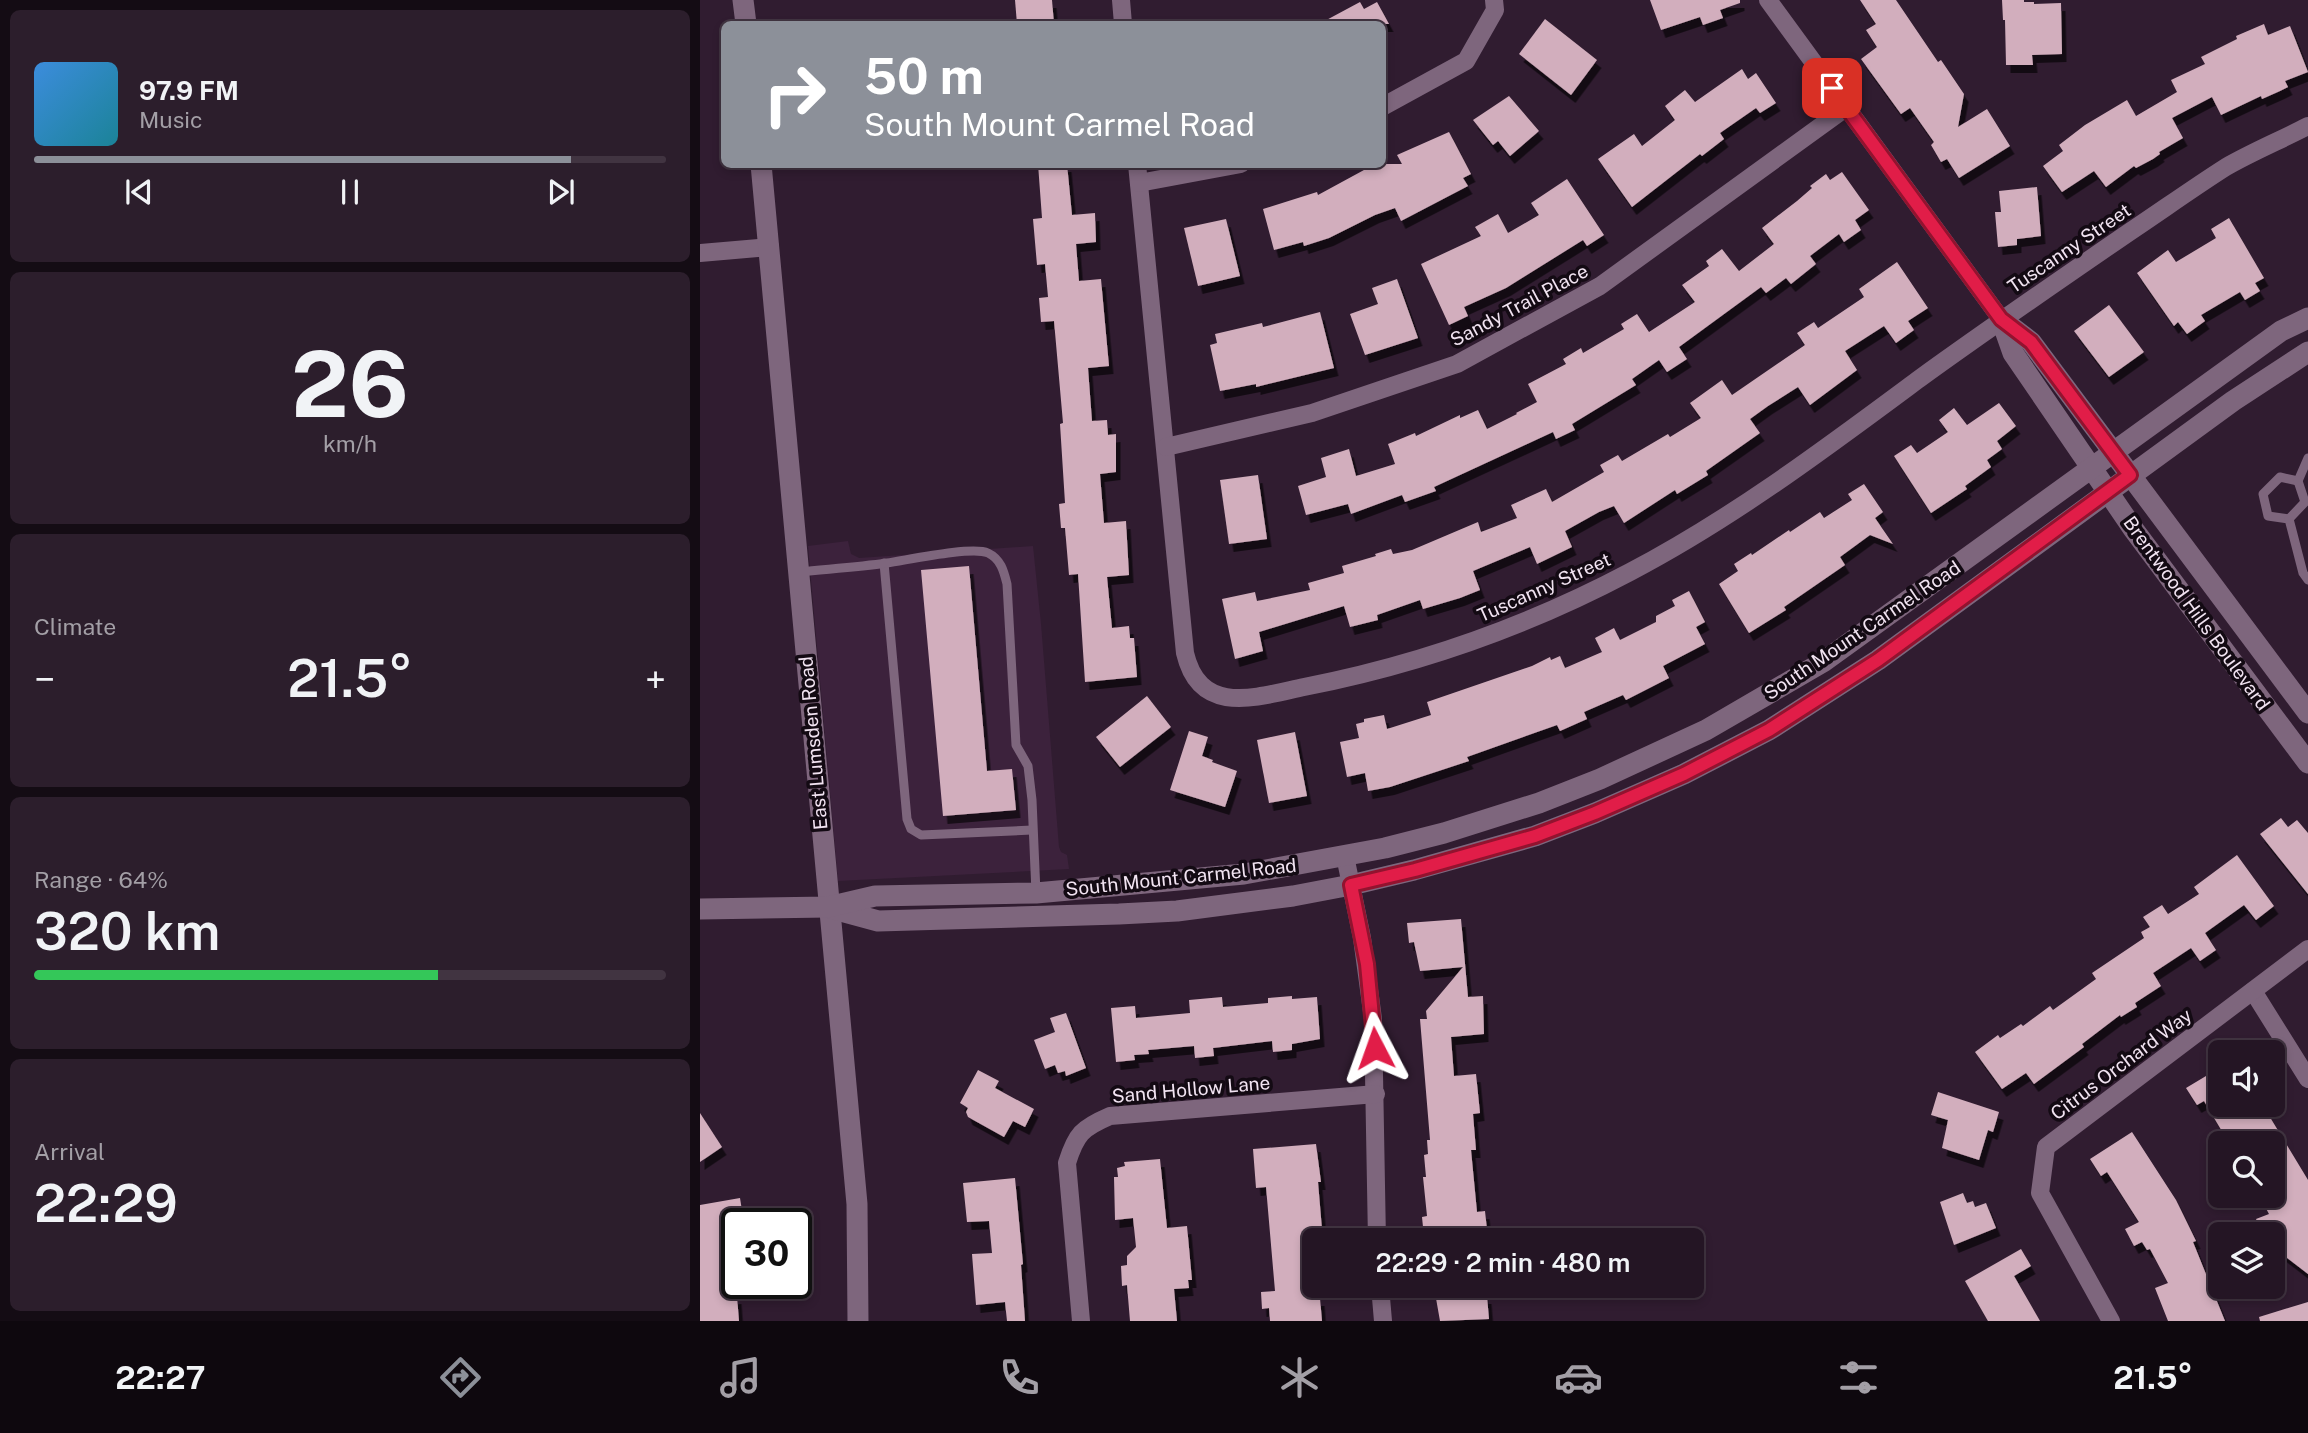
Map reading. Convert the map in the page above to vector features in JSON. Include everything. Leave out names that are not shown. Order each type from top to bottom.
[{"type":"street","points":[[743,0],[746,21]]},
{"type":"street","points":[[1121,0],[1124,21]]},
{"type":"street","points":[[1386,105],[1466,61],[1495,10],[1494,0]]},
{"type":"street","name":"Brentwood Hills Boulevard","points":[[1768,0],[2001,319],[2031,342],[2308,713]]},
{"type":"street","name":"Sandy Trail Place","points":[[1166,447],[1312,413],[1457,363],[1600,286],[1846,107]]},
{"type":"street","name":"Tuscanny Street","points":[[1137,168],[1188,668],[1204,689],[1216,695],[1247,698],[1388,668],[1459,646],[1529,620],[1630,572],[1728,515],[1797,469],[2001,319],[2228,166],[2308,126]]},
{"type":"street","name":"East Lumsden Road","points":[[761,168],[857,1204],[858,1321]]},
{"type":"street","points":[[1139,183],[1220,168]]},
{"type":"street","points":[[700,253],[770,247]]},
{"type":"street","name":"South Mount Carmel Road","points":[[700,909],[828,907],[875,896],[1036,893],[1244,874],[1345,856],[1444,833],[1539,803],[1600,779],[1706,730],[1823,662],[2281,331],[2308,318]]},
{"type":"street","name":"Brentwood Hills Boulevard","points":[[2001,319],[2013,353],[2092,468],[2308,763]]},
{"type":"street","name":"South Mount Carmel Road","points":[[828,907],[878,921],[1119,914],[1234,904],[1351,885],[1535,836],[1684,774],[1769,730],[1878,660],[2130,475],[2275,372],[2308,352]]},
{"type":"street","points":[[2254,690],[2277,671]]},
{"type":"street","points":[[1345,856],[1371,990],[1376,1094],[1374,1175],[1376,1228]]},
{"type":"street","name":"Citrus Orchard Way","points":[[2110,1321],[2040,1193],[2046,1147],[2308,949]]},
{"type":"street","points":[[2253,991],[2308,1079]]},
{"type":"street","name":"Sand Hollow Lane","points":[[1081,1321],[1068,1163],[1074,1140],[1089,1125],[1110,1116],[1376,1094]]},
{"type":"street","points":[[1381,1298],[1384,1321]]},
{"type":"lane","points":[[2289,519],[2305,502],[2298,481],[2308,458]]},
{"type":"lane","points":[[2289,519],[2268,516],[2263,494],[2280,477],[2298,481]]},
{"type":"lane","points":[[2289,519],[2303,573],[2308,580]]},
{"type":"lane","points":[[798,572],[884,564],[970,551],[985,551],[996,557],[1003,568],[1007,584],[1016,745],[1028,766],[1036,893]]},
{"type":"lane","points":[[884,564],[907,820],[911,829],[921,835],[1032,830]]},
{"type":"shaded area","points":[[848,541],[851,554],[859,558],[1033,546],[1059,847],[1061,852],[1067,855],[1069,869],[838,881],[808,546]]},
{"type":"building","points":[[1015,0],[1052,0],[1054,21],[1017,21]]},
{"type":"building","points":[[1650,0],[1740,0],[1740,3],[1720,10],[1723,18],[1703,25],[1700,17],[1661,30]]},
{"type":"building","points":[[1860,0],[1896,0],[1938,62],[1941,60],[1964,94],[1958,127],[1987,109],[2010,146],[1959,178],[1947,159],[1941,162],[1931,145],[1934,142],[1910,108],[1901,114],[1861,59],[1877,47],[1866,30],[1876,24]]},
{"type":"building","points":[[2002,0],[2024,0],[2034,4],[2061,3],[2062,54],[2032,55],[2033,65],[2006,65]]},
{"type":"building","points":[[1360,2],[1364,9],[1377,2],[1389,24],[1386,24],[1386,21],[1325,21]]},
{"type":"building","points":[[1545,19],[1597,60],[1571,95],[1519,54]]},
{"type":"building","points":[[2264,24],[2268,35],[2290,26],[2308,72],[2285,81],[2288,87],[2280,91],[2262,99],[2261,96],[2221,115],[2212,97],[2172,118],[2183,138],[2159,152],[2153,159],[2136,168],[2134,166],[2106,187],[2094,171],[2062,192],[2043,166],[2063,151],[2059,145],[2085,125],[2127,100],[2136,116],[2177,92],[2171,80],[2205,64],[2201,57],[2237,39],[2236,36]]},
{"type":"building","points":[[1742,69],[1748,79],[1756,73],[1776,103],[1760,113],[1756,108],[1720,133],[1724,139],[1702,156],[1700,154],[1632,207],[1598,159],[1634,134],[1642,146],[1675,120],[1665,106],[1685,90],[1695,102]]},
{"type":"building","points":[[1509,96],[1539,131],[1510,156],[1498,141],[1493,145],[1473,120]]},
{"type":"building","points":[[1449,132],[1471,174],[1463,178],[1468,186],[1401,221],[1395,208],[1329,238],[1304,246],[1303,242],[1274,250],[1263,209],[1317,192],[1318,195],[1368,168],[1386,168],[1386,164],[1402,164],[1397,155]]},
{"type":"building","points":[[1038,168],[1067,168],[1072,215],[1095,213],[1096,242],[1076,244],[1079,281],[1101,279],[1109,366],[1088,368],[1092,421],[1107,420],[1108,435],[1116,434],[1116,472],[1100,474],[1104,523],[1126,521],[1129,575],[1107,577],[1112,628],[1129,626],[1130,638],[1134,638],[1137,677],[1085,682],[1078,574],[1069,575],[1065,528],[1061,528],[1059,504],[1065,503],[1060,424],[1063,423],[1054,321],[1041,322],[1039,298],[1048,297],[1045,264],[1037,265],[1033,219],[1042,218]]},
{"type":"building","points":[[1842,172],[1869,210],[1855,220],[1861,230],[1844,242],[1839,234],[1810,256],[1816,264],[1791,284],[1786,278],[1766,293],[1761,287],[1679,347],[1687,359],[1667,372],[1659,360],[1632,379],[1636,385],[1572,424],[1575,430],[1556,439],[1553,432],[1434,487],[1436,491],[1405,502],[1402,495],[1351,514],[1348,504],[1306,515],[1298,486],[1326,477],[1321,458],[1349,449],[1356,476],[1395,464],[1388,444],[1415,433],[1416,436],[1460,415],[1460,418],[1478,410],[1487,429],[1517,414],[1537,402],[1528,384],[1566,364],[1563,359],[1581,348],[1583,353],[1624,329],[1621,324],[1637,314],[1649,332],[1695,302],[1682,285],[1709,266],[1706,261],[1722,249],[1739,271],[1774,244],[1762,228],[1826,174],[1830,180]]},
{"type":"building","points":[[1567,179],[1604,235],[1587,246],[1583,240],[1506,288],[1464,307],[1468,316],[1449,325],[1421,264],[1481,236],[1475,227],[1498,214],[1508,233],[1539,215],[1531,203]]},
{"type":"building","points":[[2037,187],[2041,236],[2017,239],[2017,245],[1998,247],[1995,212],[2001,212],[1999,191]]},
{"type":"building","points":[[2229,218],[2264,278],[2255,283],[2260,291],[2245,300],[2240,292],[2201,315],[2205,321],[2187,334],[2178,322],[2174,326],[2137,273],[2168,250],[2176,262],[2216,238],[2211,229]]},
{"type":"building","points":[[1226,219],[1240,276],[1198,286],[1184,228]]},
{"type":"building","points":[[1897,262],[1928,308],[1908,321],[1914,330],[1896,343],[1884,326],[1845,351],[1857,370],[1810,405],[1798,387],[1768,406],[1750,419],[1760,433],[1706,471],[1708,475],[1677,494],[1675,490],[1624,523],[1614,506],[1599,512],[1565,531],[1572,547],[1537,564],[1530,547],[1473,571],[1480,590],[1460,598],[1423,609],[1420,600],[1377,615],[1378,620],[1350,627],[1344,606],[1259,632],[1263,651],[1235,659],[1222,599],[1255,592],[1257,601],[1310,590],[1308,583],[1344,573],[1342,566],[1376,556],[1375,554],[1391,549],[1393,554],[1412,550],[1478,522],[1481,532],[1517,518],[1511,505],[1546,489],[1552,502],[1604,472],[1600,465],[1618,455],[1622,461],[1701,418],[1690,403],[1722,380],[1732,395],[1805,345],[1797,333],[1814,322],[1818,328],[1864,297],[1859,289]]},
{"type":"building","points":[[1397,279],[1418,338],[1365,355],[1350,314],[1378,304],[1372,288]]},
{"type":"building","points":[[2109,305],[2144,352],[2109,377],[2074,331]]},
{"type":"building","points":[[1320,312],[1334,368],[1256,387],[1256,384],[1220,391],[1210,345],[1217,343],[1215,334],[1262,323],[1263,327]]},
{"type":"building","points":[[1999,403],[2016,426],[1997,441],[2002,449],[1987,460],[1991,467],[1965,486],[1967,489],[1931,513],[1894,456],[1911,445],[1917,453],[1948,432],[1939,420],[1954,408],[1967,425]]},
{"type":"building","points":[[1258,475],[1267,539],[1229,544],[1220,480]]},
{"type":"building","points":[[1864,484],[1883,512],[1875,518],[1893,544],[1870,535],[1840,557],[1845,565],[1784,607],[1786,610],[1749,633],[1719,584],[1738,571],[1734,564],[1820,512],[1824,518],[1852,500],[1848,494]]},
{"type":"building","points":[[969,566],[987,771],[1012,769],[1016,810],[943,816],[921,570]]},
{"type":"building","points":[[1689,591],[1705,622],[1696,627],[1705,644],[1663,666],[1669,678],[1626,700],[1623,695],[1584,712],[1587,719],[1560,731],[1557,725],[1467,757],[1469,761],[1390,787],[1368,791],[1365,773],[1347,777],[1340,742],[1359,738],[1356,724],[1364,722],[1364,719],[1384,715],[1387,729],[1431,715],[1427,702],[1532,666],[1550,657],[1551,660],[1560,656],[1565,668],[1602,652],[1595,638],[1614,628],[1620,640],[1656,622],[1656,616],[1675,606],[1672,600]]},
{"type":"building","points":[[1147,696],[1171,727],[1120,767],[1096,737]]},
{"type":"building","points":[[1189,731],[1208,737],[1202,756],[1237,771],[1225,807],[1170,790]]},
{"type":"building","points":[[1295,732],[1307,796],[1269,803],[1257,740]]},
{"type":"building","points":[[2281,818],[2288,827],[2297,820],[2308,833],[2308,894],[2260,834]]},
{"type":"building","points":[[2237,855],[2274,906],[2256,920],[2244,905],[2205,933],[2216,950],[2200,961],[2191,948],[2153,973],[2161,986],[2135,1003],[2137,1007],[2121,1017],[2120,1015],[2082,1044],[2084,1047],[2034,1084],[2026,1073],[2002,1089],[1975,1052],[1998,1035],[2000,1038],[2021,1024],[2023,1026],[2050,1006],[2053,1010],[2096,979],[2092,973],[2144,938],[2141,932],[2150,927],[2143,917],[2162,905],[2168,914],[2199,894],[2194,887]]},
{"type":"building","points":[[1461,919],[1468,997],[1483,996],[1484,1034],[1451,1037],[1454,1076],[1476,1074],[1480,1113],[1473,1114],[1476,1150],[1471,1150],[1477,1212],[1485,1211],[1487,1228],[1423,1228],[1422,1217],[1427,1216],[1424,1155],[1428,1154],[1427,1140],[1430,1140],[1420,1019],[1427,1019],[1426,1011],[1463,967],[1420,971],[1414,942],[1409,943],[1407,923]]},
{"type":"building","points":[[1292,996],[1292,999],[1317,997],[1320,1039],[1292,1044],[1292,1050],[1273,1052],[1272,1041],[1213,1048],[1214,1056],[1195,1058],[1194,1046],[1148,1050],[1149,1054],[1134,1055],[1135,1060],[1116,1062],[1111,1008],[1135,1006],[1136,1018],[1190,1013],[1189,1000],[1222,997],[1223,1007],[1268,1003],[1268,998]]},
{"type":"building","points":[[1066,1013],[1086,1068],[1066,1076],[1065,1071],[1058,1073],[1055,1065],[1045,1069],[1034,1040],[1055,1032],[1050,1018]]},
{"type":"building","points":[[978,1070],[999,1081],[995,1088],[1034,1109],[1025,1127],[1013,1121],[1004,1137],[968,1117],[968,1108],[960,1103]]},
{"type":"building","points":[[2208,1075],[2208,1108],[2204,1101],[2197,1105],[2186,1088]]},
{"type":"building","points":[[1938,1092],[1999,1112],[1993,1132],[1988,1130],[1979,1160],[1942,1148],[1948,1120],[1931,1115]]},
{"type":"building","points":[[700,1113],[722,1147],[700,1162]]},
{"type":"building","points":[[2214,1117],[2270,1117],[2278,1131],[2222,1131]]},
{"type":"building","points":[[2132,1132],[2176,1200],[2196,1241],[2193,1242],[2208,1279],[2208,1299],[2216,1299],[2225,1321],[2168,1321],[2155,1288],[2168,1283],[2150,1249],[2147,1250],[2142,1242],[2134,1246],[2125,1229],[2139,1222],[2107,1172],[2101,1176],[2090,1159]]},
{"type":"building","points":[[2285,1142],[2308,1180],[2308,1274],[2285,1256],[2285,1222],[2257,1222],[2256,1219],[2269,1214],[2266,1208],[2285,1208]]},
{"type":"building","points":[[1316,1144],[1321,1182],[1318,1182],[1322,1228],[1302,1228],[1302,1298],[1320,1298],[1322,1321],[1270,1321],[1269,1308],[1262,1309],[1261,1292],[1275,1291],[1266,1187],[1256,1188],[1253,1149]]},
{"type":"building","points":[[1160,1159],[1167,1228],[1187,1226],[1192,1280],[1188,1280],[1189,1288],[1174,1289],[1177,1321],[1130,1321],[1127,1285],[1122,1286],[1121,1266],[1127,1265],[1127,1256],[1136,1247],[1133,1218],[1115,1220],[1114,1177],[1118,1177],[1117,1168],[1125,1166],[1124,1162]]},
{"type":"building","points":[[1015,1178],[1025,1321],[1007,1321],[1005,1302],[976,1305],[972,1254],[992,1253],[989,1221],[967,1222],[963,1183]]},
{"type":"building","points":[[1963,1193],[1967,1203],[1973,1201],[1975,1207],[1986,1203],[1996,1228],[1954,1245],[1940,1202]]},
{"type":"building","points":[[740,1198],[742,1208],[721,1208],[721,1299],[737,1299],[739,1321],[700,1321],[700,1205]]},
{"type":"building","points":[[2021,1249],[2031,1266],[2014,1276],[2040,1321],[1988,1321],[1965,1281]]},
{"type":"building","points":[[1436,1298],[1487,1298],[1489,1319],[1440,1321]]},
{"type":"building","points":[[2308,1302],[2308,1321],[2260,1321],[2259,1317]]},
{"type":"route","points":[[1375,1048],[1371,990],[1351,885],[1535,836],[1684,774],[1769,730],[1878,660],[2130,475],[2031,342],[2001,319],[1832,88]]}]
